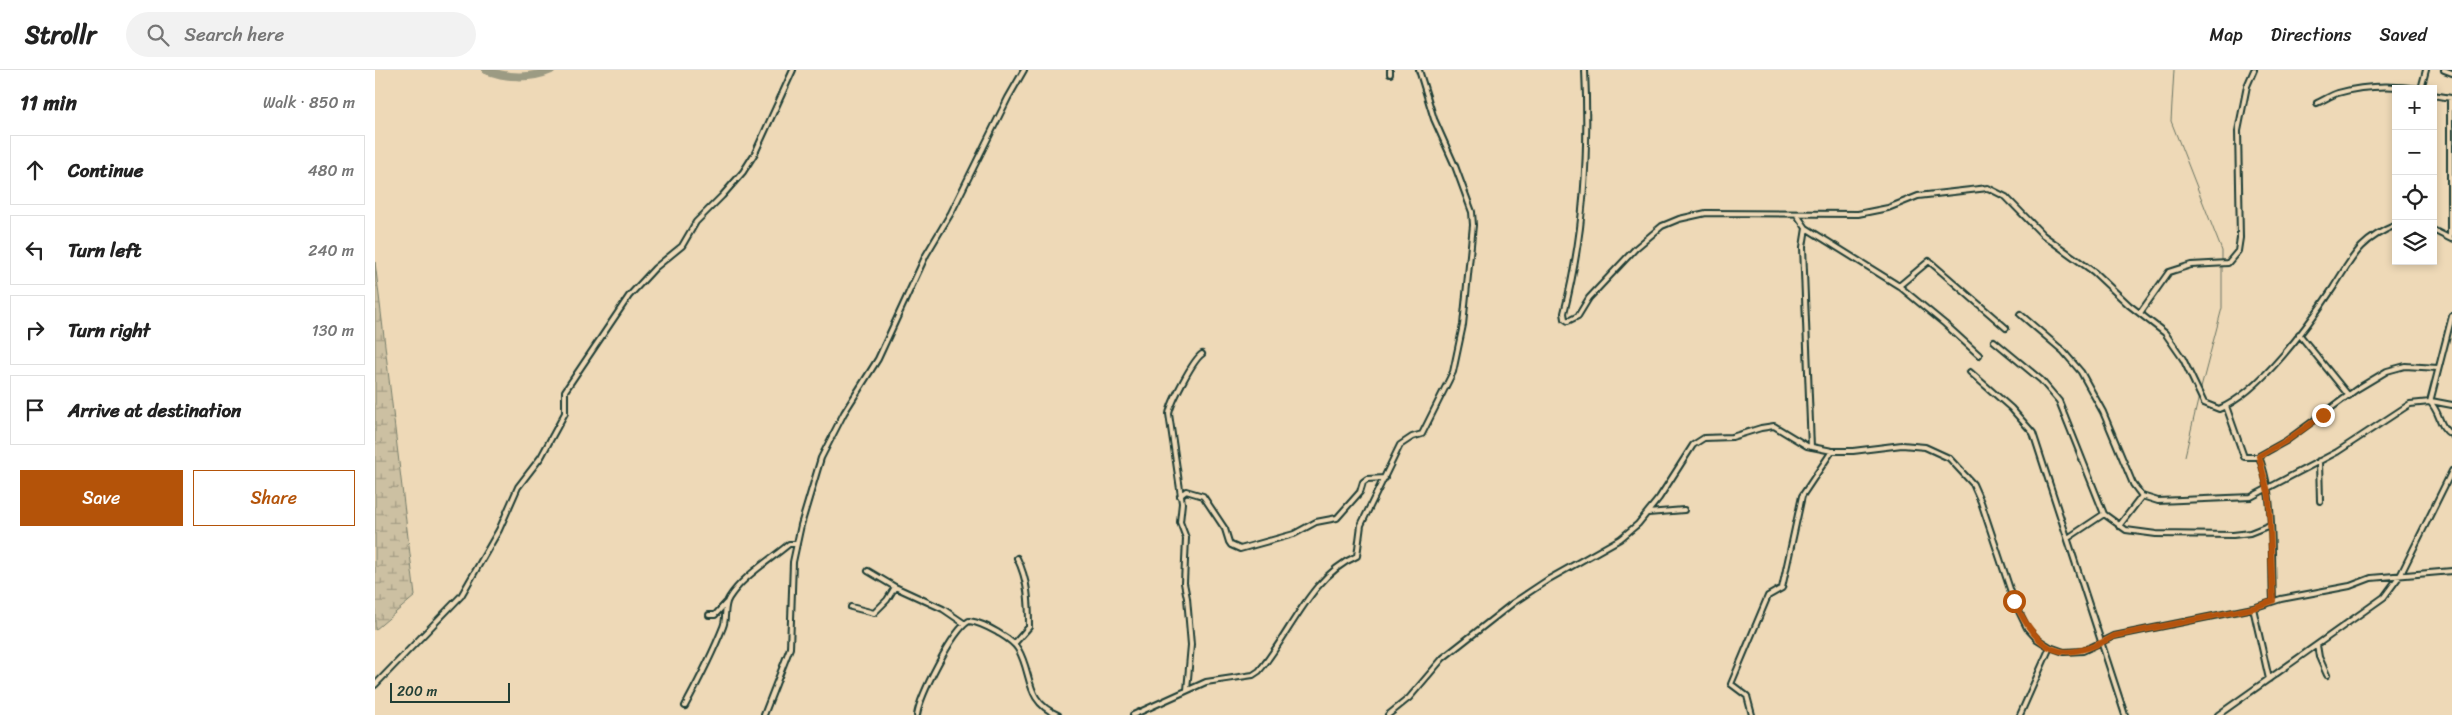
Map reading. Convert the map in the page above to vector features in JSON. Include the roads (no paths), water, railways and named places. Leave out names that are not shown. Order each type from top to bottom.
[{"type":"street","points":[[375,685],[461,596],[499,530],[518,487],[541,457],[565,414],[565,391],[629,296],[655,268],[683,246],[696,222],[743,172],[755,153],[793,70]]},
{"type":"street","points":[[764,715],[792,641],[793,562],[813,483],[827,446],[844,413],[878,359],[926,255],[951,213],[1008,98],[1024,70]]},
{"type":"street","points":[[1133,715],[1206,682],[1253,675],[1259,671],[1295,616],[1330,574],[1339,565],[1357,556],[1361,526],[1401,445],[1412,437],[1422,434],[1451,378],[1463,325],[1472,248],[1472,212],[1455,166],[1434,119],[1419,70]]},
{"type":"street","points":[[1585,70],[1586,162],[1577,249],[1564,313],[1565,319],[1571,321],[1578,316],[1589,298],[1618,266],[1636,248],[1670,222],[1706,213],[1797,215],[1805,212],[1832,215],[1858,214],[1888,208],[1918,196],[1988,188],[2006,197],[2043,235],[2099,275],[2165,333],[2175,346],[2205,403],[2219,409],[2255,386],[2299,334],[2333,288],[2354,253],[2369,239],[2392,227]]},
{"type":"street","points":[[2140,313],[2169,272],[2191,265],[2228,263],[2238,251],[2240,220],[2238,131],[2247,86],[2254,70]]},
{"type":"street","points":[[2422,85],[2426,70]]},
{"type":"street","points":[[2444,70],[2452,73]]},
{"type":"street","points":[[2317,102],[2336,93],[2383,85],[2392,86]]},
{"type":"street","points":[[2437,95],[2451,98],[2451,239],[2437,232]]},
{"type":"street","points":[[1797,215],[1806,228],[1899,286],[1945,324],[1979,356]]},
{"type":"street","points":[[1806,228],[1803,247],[1811,447]]},
{"type":"street","points":[[1899,286],[1929,261],[2006,328]]},
{"type":"street","points":[[2020,314],[2063,351],[2081,372],[2103,412],[2128,476],[2142,496],[2158,501],[2243,498],[2251,496],[2353,442],[2410,404],[2431,402],[2452,405]]},
{"type":"street","points":[[2452,316],[2431,391],[2431,402],[2435,407],[2441,426],[2452,434]]},
{"type":"street","points":[[2299,334],[2349,396]]},
{"type":"street","points":[[1994,341],[2041,380],[2059,401],[2104,514],[2119,526],[2142,533],[2202,536],[2250,533],[2269,525]]},
{"type":"street","points":[[1187,690],[1191,645],[1187,598],[1183,583],[1186,538],[1180,522],[1180,496],[1176,455],[1169,414],[1171,400],[1184,383],[1197,357],[1202,354]]},
{"type":"street","points":[[2226,406],[2244,457],[2259,456],[2286,441],[2349,396],[2394,368],[2418,366],[2438,368]]},
{"type":"street","points":[[1970,372],[2011,408],[2033,433],[2103,642],[2125,715]]},
{"type":"street","points":[[1388,715],[1409,698],[1443,658],[1513,603],[1549,579],[1619,539],[1648,513],[1693,445],[1704,438],[1732,437],[1774,426],[1811,447],[1832,451],[1853,451],[1902,444],[1925,446],[1949,458],[1973,484],[1981,502],[2014,601],[2027,628],[2037,639],[2050,647],[2075,653],[2114,636],[2351,586],[2371,578],[2452,571]]},
{"type":"street","points":[[1752,715],[1747,696],[1741,689],[1731,684],[1769,596],[1782,588],[1801,496],[1832,451]]},
{"type":"street","points":[[2259,456],[2268,487],[2273,601]]},
{"type":"street","points":[[2319,461],[2320,501]]},
{"type":"street","points":[[2218,715],[2384,596],[2401,574],[2452,471]]},
{"type":"street","points":[[1180,496],[1186,492],[1203,496],[1225,529],[1231,545],[1240,549],[1294,534],[1316,522],[1337,518],[1360,492],[1363,482],[1367,479],[1385,478]]},
{"type":"street","points":[[2119,526],[2142,496]]},
{"type":"street","points":[[1648,513],[1684,510]]},
{"type":"street","points":[[2068,538],[2104,514]]},
{"type":"street","points":[[709,615],[715,615],[726,603],[733,591],[763,564],[789,544],[797,544]]},
{"type":"street","points":[[1014,644],[1029,627],[1027,588],[1023,570],[1017,558]]},
{"type":"street","points":[[868,571],[895,587],[943,610],[965,624]]},
{"type":"street","points":[[851,607],[874,613],[887,600],[895,587]]},
{"type":"street","points":[[685,706],[705,670],[724,626],[726,603]]},
{"type":"street","points":[[2253,608],[2269,679]]},
{"type":"street","points":[[917,715],[922,694],[955,635],[965,624],[975,622],[1009,639],[1014,644],[1023,659],[1032,693],[1045,707],[1058,715]]},
{"type":"street","points":[[2317,645],[2319,657],[2327,675]]},
{"type":"street","points":[[2020,715],[2050,647]]},
{"type":"waterway","points":[[486,70],[510,76],[535,75],[551,70]]},
{"type":"waterway","points":[[2174,70],[2171,121],[2222,251],[2222,308],[2200,392]]},
{"type":"waterway","points":[[2185,456],[2199,396]]}]
